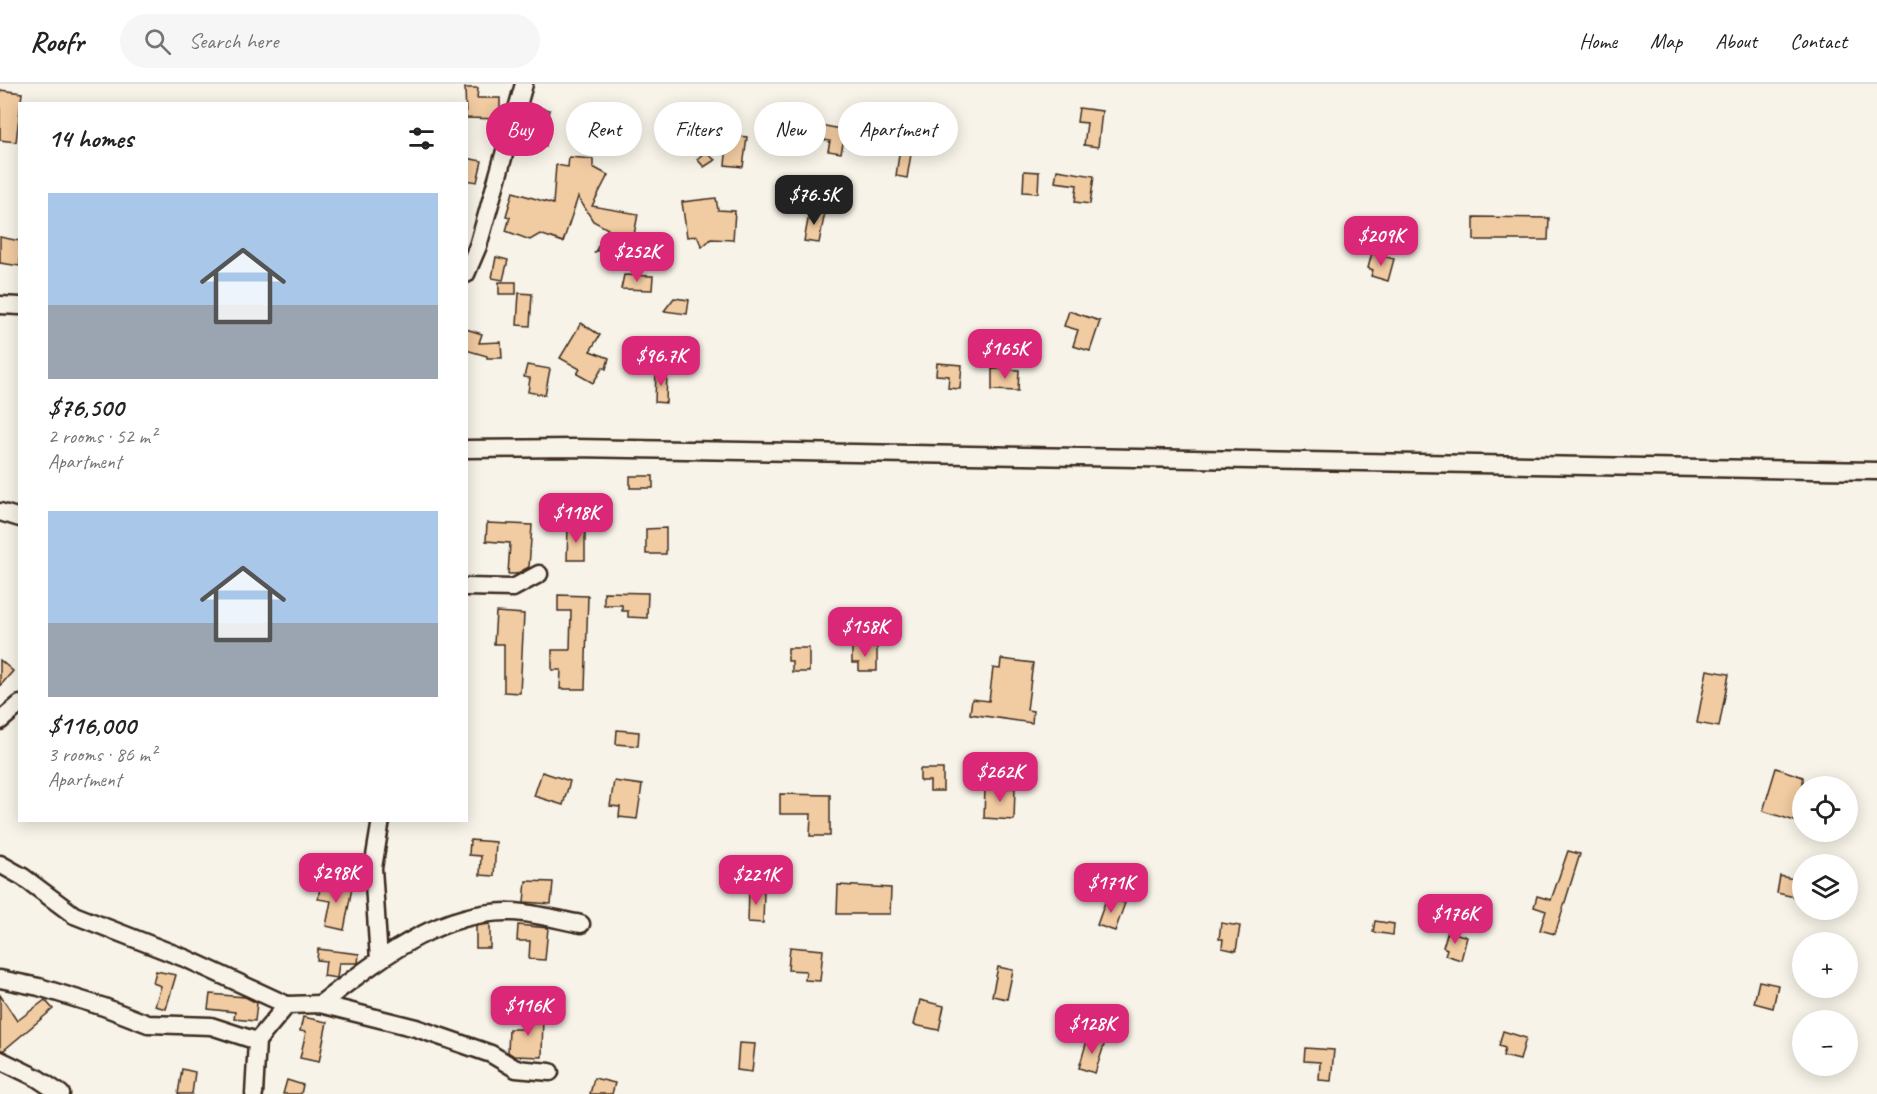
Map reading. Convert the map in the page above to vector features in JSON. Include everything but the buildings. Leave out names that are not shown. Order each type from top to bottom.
[{"type":"street","points":[[468,269],[478,246],[524,84]]},
{"type":"street","points":[[0,305],[18,306]]},
{"type":"street","points":[[468,449],[586,448],[1877,471]]},
{"type":"street","points":[[0,512],[18,517]]},
{"type":"street","points":[[468,587],[513,588],[539,574]]},
{"type":"street","points":[[0,721],[18,706]]},
{"type":"street","points":[[379,960],[373,868],[381,822]]},
{"type":"street","points":[[0,864],[23,877],[74,915],[187,959],[287,1005],[320,1004],[416,1028],[491,1054],[516,1070],[550,1072]]},
{"type":"street","points":[[320,1004],[379,960],[452,920],[513,912],[582,924]]},
{"type":"street","points":[[0,979],[71,997],[148,1024],[211,1026],[257,1041]]},
{"type":"street","points":[[254,1094],[257,1041],[287,1005]]},
{"type":"street","points":[[0,1060],[37,1078],[61,1094]]}]
